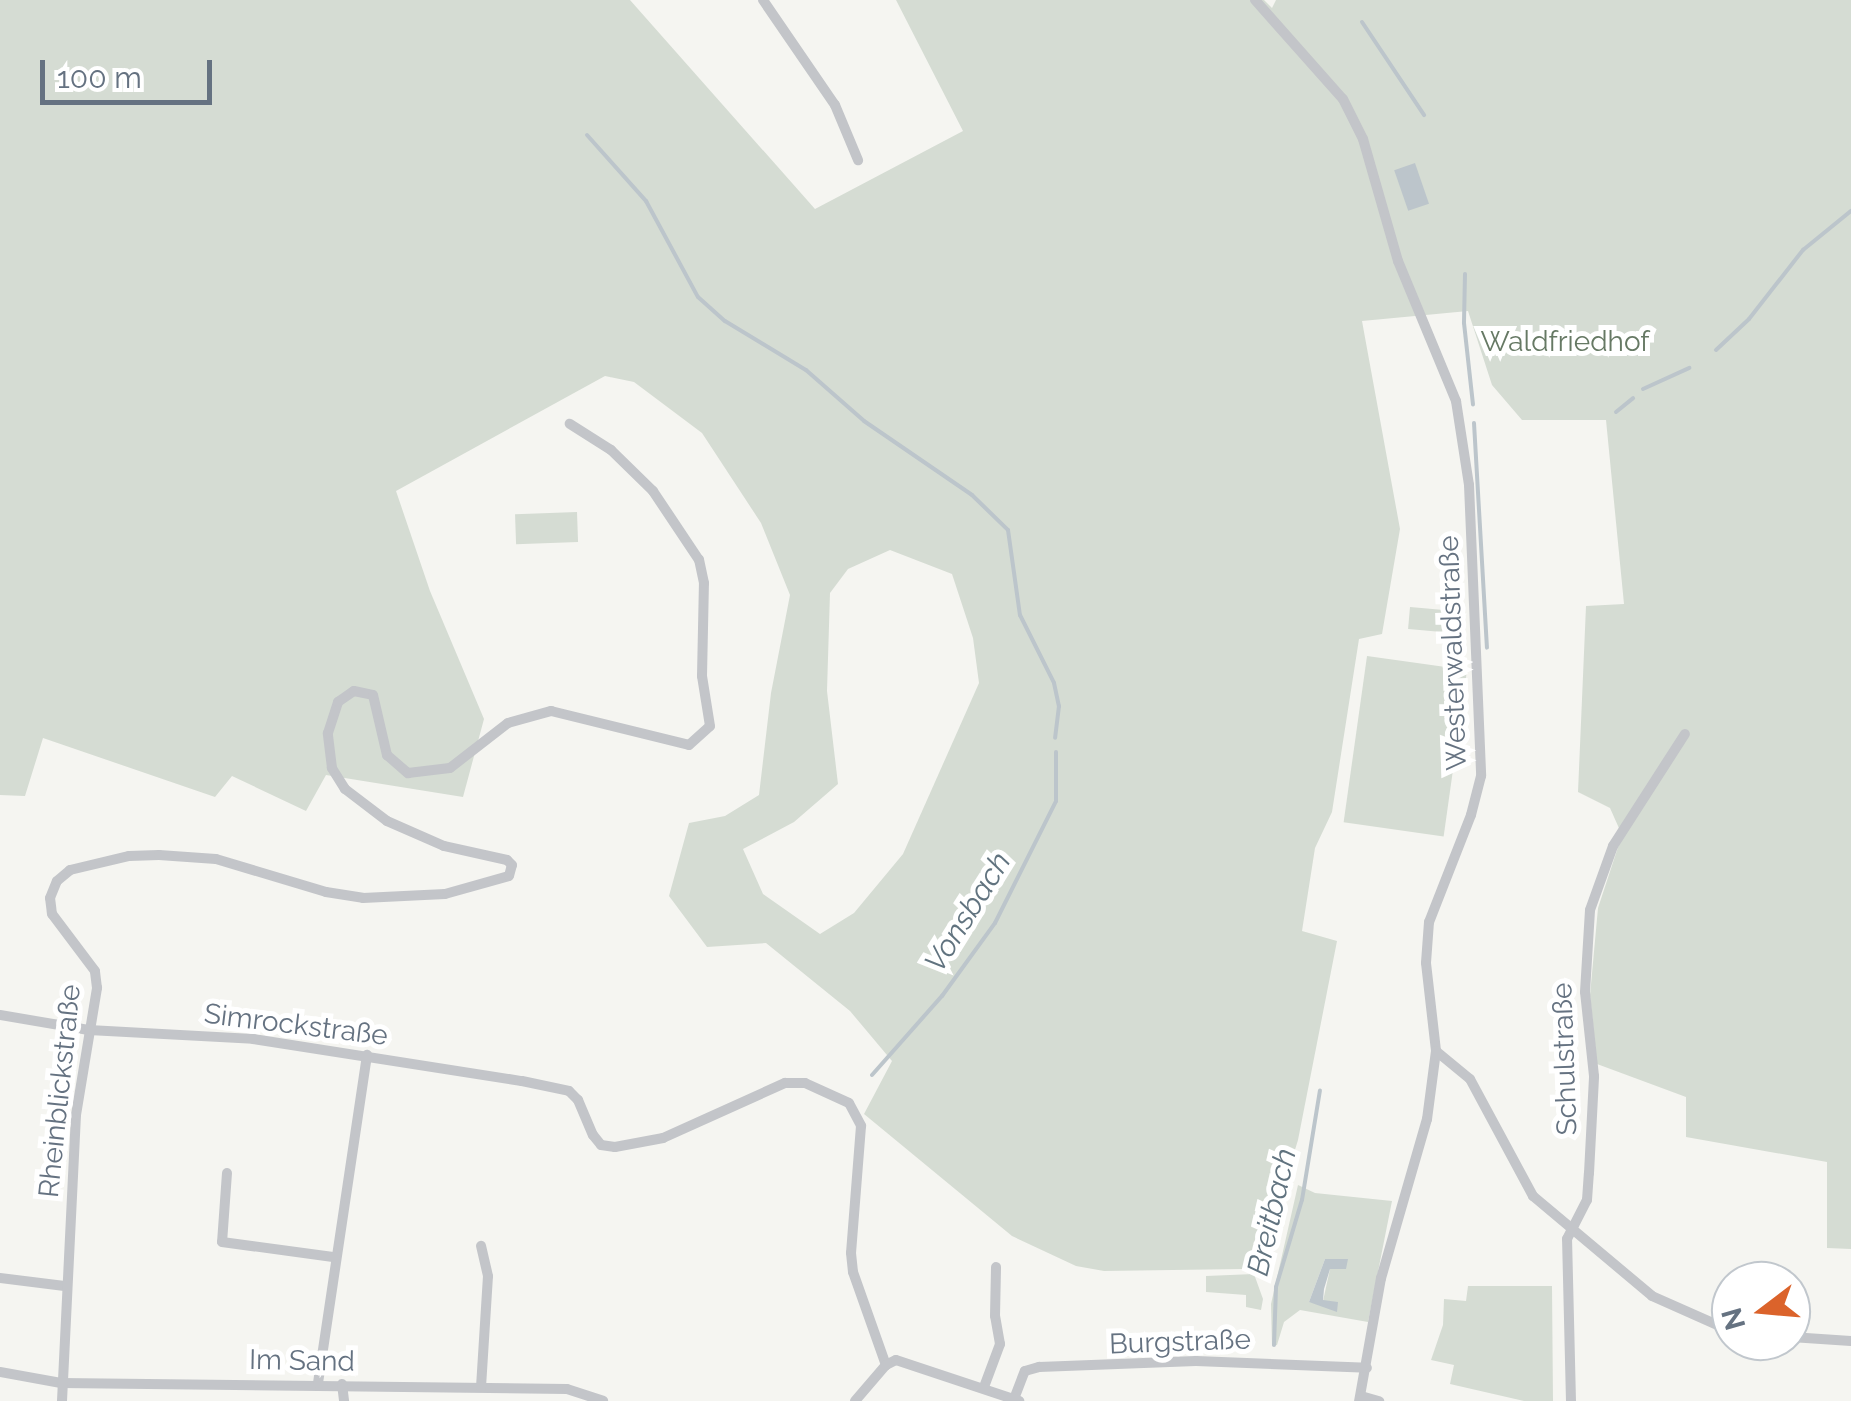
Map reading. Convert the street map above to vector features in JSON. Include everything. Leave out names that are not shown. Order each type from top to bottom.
[{"type":"street","points":[[763,0],[835,105],[858,160]]},
{"type":"street","name":"Westerwaldstraße","points":[[1255,0],[1343,99],[1363,139],[1398,262],[1456,401],[1462,427],[1480,664],[1480,776],[1472,815],[1428,922],[1426,963],[1436,1052],[1427,1119],[1381,1278],[1360,1399]]},
{"type":"street","name":"Rheinblickstraße","points":[[62,1401],[76,1114],[97,988],[96,971],[52,914],[50,898],[58,881],[70,870],[129,856],[196,858],[326,892],[389,899],[446,894],[509,876],[512,865],[507,860],[444,846],[387,820],[345,789],[332,768],[328,734],[338,702],[346,694],[362,690],[372,695],[387,755],[408,774],[450,768],[508,724],[551,711],[607,721],[676,743],[689,744],[705,735],[710,726],[702,676],[704,582],[699,560],[653,491],[612,450],[570,424]]},
{"type":"street","name":"Schulstraße","points":[[1571,1401],[1567,1240],[1572,1224],[1583,1212],[1594,1076],[1585,980],[1590,910],[1614,846],[1685,734]]},
{"type":"street","name":"Simrockstraße","points":[[0,1015],[89,1030],[253,1039],[569,1091],[601,1144],[634,1146],[663,1138],[786,1082],[805,1083],[848,1104],[860,1126],[853,1272],[886,1365]]},
{"type":"street","points":[[1436,1052],[1470,1079],[1489,1107],[1522,1182],[1622,1274],[1652,1296],[1711,1323]]},
{"type":"street","points":[[318,1383],[367,1055]]},
{"type":"street","points":[[227,1173],[222,1242],[334,1257]]},
{"type":"street","points":[[481,1246],[488,1276],[481,1387]]},
{"type":"street","points":[[984,1387],[1000,1344],[995,1316],[996,1267]]},
{"type":"street","points":[[0,1278],[65,1286]]},
{"type":"street","points":[[1811,1338],[1851,1341]]},
{"type":"street","points":[[855,1401],[886,1365],[906,1360],[1016,1400]]},
{"type":"street","name":"Burgstraße","points":[[1016,1400],[1022,1375],[1033,1368],[1260,1362],[1366,1368]]},
{"type":"street","name":"Im Sand","points":[[0,1372],[61,1383],[318,1383],[567,1389],[603,1401]]},
{"type":"street","points":[[342,1384],[344,1401]]},
{"type":"street","points":[[1360,1399],[1379,1401]]},
{"type":"green space","name":"Waldfriedhof","points":[[0,0],[630,0],[815,209],[963,131],[896,0],[1264,0],[1272,8],[1276,0],[1851,0],[1851,1249],[1827,1248],[1827,1162],[1686,1137],[1686,1097],[1597,1064],[1590,995],[1598,908],[1622,835],[1610,808],[1578,792],[1586,606],[1624,604],[1606,420],[1522,420],[1492,385],[1468,311],[1362,321],[1400,529],[1382,634],[1359,639],[1332,812],[1315,848],[1302,931],[1337,941],[1298,1140],[1275,1215],[1242,1269],[1104,1271],[1076,1266],[1012,1236],[864,1114],[892,1061],[850,1011],[766,943],[707,947],[669,896],[689,823],[725,816],[759,795],[771,693],[790,595],[761,523],[702,433],[634,382],[605,376],[396,491],[430,591],[484,719],[463,797],[326,775],[306,811],[232,776],[215,797],[43,738],[25,796],[0,795]],"holes":[[[890,550],[952,574],[973,638],[979,683],[903,854],[854,913],[820,934],[763,894],[743,849],[794,822],[838,784],[827,691],[830,593],[848,569]]]},
{"type":"green space","points":[[577,512],[578,542],[516,544],[515,514]]},
{"type":"green space","points":[[1410,607],[1444,610],[1442,632],[1408,629]]},
{"type":"green space","points":[[1367,656],[1467,670],[1444,836],[1344,822]]},
{"type":"green space","points":[[1298,1185],[1315,1193],[1392,1201],[1368,1322],[1300,1310],[1284,1322],[1277,1345],[1272,1346],[1271,1304]],"holes":[[[1325,1259],[1330,1269],[1323,1301],[1335,1304],[1309,1302]]]},
{"type":"green space","points":[[1254,1274],[1263,1299],[1261,1310],[1246,1307],[1246,1295],[1206,1292],[1206,1276]]},
{"type":"green space","points":[[1468,1286],[1552,1286],[1553,1401],[1524,1401],[1450,1384],[1454,1365],[1431,1360],[1443,1325],[1444,1299],[1466,1301]]},
{"type":"shaded area","points":[[1415,163],[1429,204],[1408,211],[1394,170]]},
{"type":"shaded area","points":[[1325,1259],[1348,1259],[1346,1269],[1330,1269],[1324,1289],[1323,1300],[1338,1302],[1337,1312],[1309,1302]]},
{"type":"waterway","name":"Breitbach","points":[[1362,22],[1424,115]]},
{"type":"waterway","points":[[587,135],[646,201],[698,297],[725,321],[806,370],[864,421],[972,495],[1008,530],[1020,615],[1054,683],[1059,706],[1055,738]]},
{"type":"waterway","points":[[1716,350],[1749,319],[1803,250],[1851,211]]},
{"type":"waterway","name":"Breitbach","points":[[1465,274],[1464,323],[1473,405]]},
{"type":"waterway","points":[[1643,389],[1689,368]]},
{"type":"waterway","points":[[1616,412],[1633,398]]},
{"type":"waterway","name":"Breitbach","points":[[1474,423],[1487,648]]},
{"type":"waterway","name":"Vonsbach","points":[[872,1075],[942,996],[995,923],[1056,801],[1056,752]]},
{"type":"waterway","name":"Breitbach","points":[[1274,1345],[1276,1287],[1302,1200],[1320,1090]]}]
